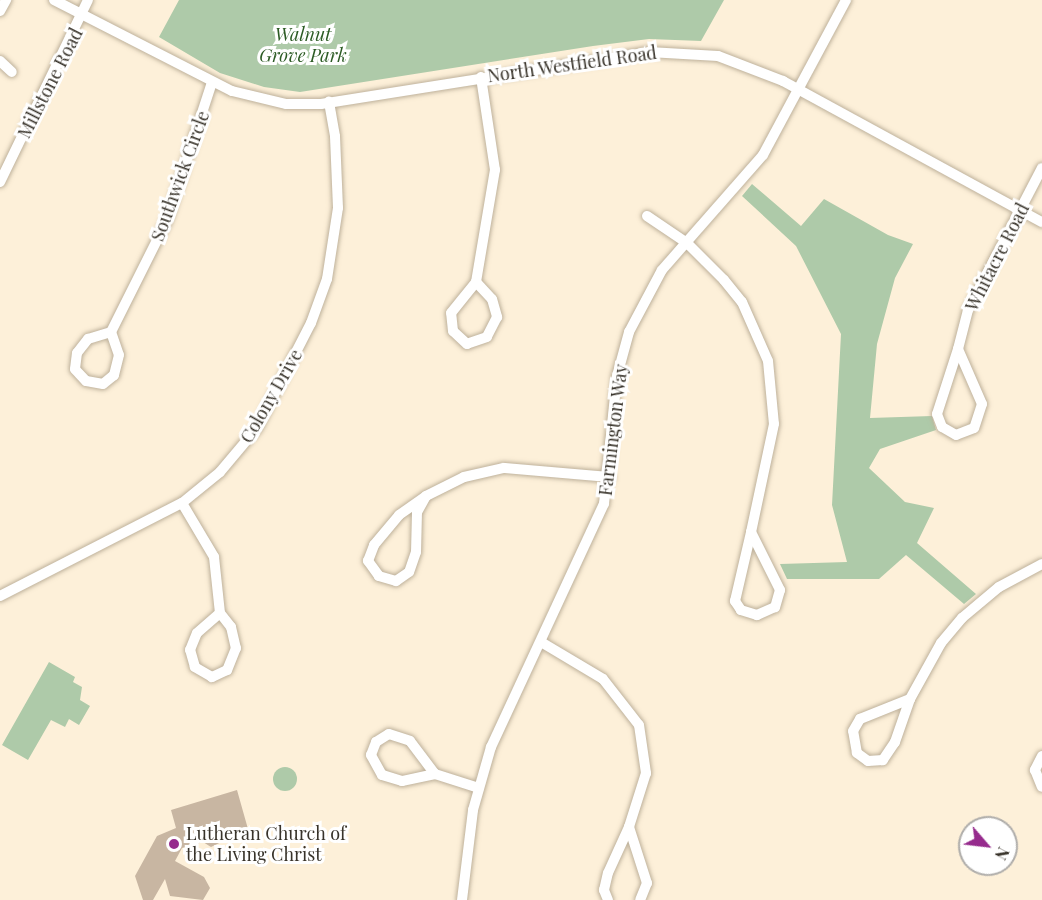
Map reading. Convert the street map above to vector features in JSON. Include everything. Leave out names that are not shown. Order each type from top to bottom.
[{"type":"street","points":[[0,11],[6,0]]},
{"type":"street","name":"North Westfield Road","points":[[54,0],[212,82],[269,102],[329,102],[481,77],[671,51],[718,56],[798,89],[1042,222]]},
{"type":"street","name":"Millstone Road","points":[[0,182],[83,15],[88,0]]},
{"type":"street","name":"Farmington Way","points":[[462,900],[479,789],[501,724],[596,530],[610,477],[617,376],[629,332],[652,285],[763,155],[846,0]]},
{"type":"street","points":[[0,61],[12,72]]},
{"type":"street","points":[[476,282],[492,299],[497,317],[487,337],[467,344],[453,332],[451,313],[476,282],[495,170],[481,77]]},
{"type":"street","name":"Southwick Circle","points":[[111,332],[167,220],[212,82]]},
{"type":"street","name":"Colony Drive","points":[[0,595],[182,503],[219,472],[257,428],[321,300],[338,208],[335,136],[329,102]]},
{"type":"street","name":"Whitacre Road","points":[[958,349],[982,404],[974,429],[956,435],[942,427],[937,414],[968,310],[1042,168]]},
{"type":"street","points":[[647,216],[687,243],[742,302],[757,330],[773,384],[774,424],[735,601],[741,610],[758,615],[775,607],[780,590],[751,532]]},
{"type":"street","points":[[111,332],[119,355],[114,375],[103,384],[86,381],[75,369],[77,353],[88,339],[111,332]]},
{"type":"street","points":[[426,496],[417,512],[416,552],[409,572],[396,582],[379,576],[368,561],[374,545],[399,515],[426,496],[464,477],[504,468],[610,477]]},
{"type":"street","points":[[182,503],[214,557],[220,613],[231,627],[236,648],[227,670],[212,677],[195,667],[190,650],[197,633],[220,613]]},
{"type":"street","points":[[910,699],[860,719],[853,731],[857,753],[868,761],[883,760],[895,742],[910,699],[934,652],[962,618],[999,587],[1042,564]]},
{"type":"street","points":[[541,642],[603,679],[639,725],[646,773],[630,827],[608,873],[604,890],[608,900]]},
{"type":"street","points":[[435,774],[410,741],[398,733],[381,737],[372,748],[373,763],[388,778],[402,781],[435,774],[479,789]]},
{"type":"street","points":[[1042,756],[1035,770],[1042,787]]},
{"type":"street","points":[[630,827],[647,883],[640,900]]},
{"type":"green space","name":"Walnut Grove Park","points":[[179,0],[724,0],[701,41],[649,39],[593,46],[300,92],[264,87],[220,73],[159,37]]},
{"type":"green space","points":[[752,184],[801,226],[824,199],[888,235],[913,244],[895,278],[877,344],[870,418],[932,416],[936,430],[880,449],[869,468],[905,502],[934,508],[917,543],[976,594],[964,604],[906,555],[879,579],[787,579],[780,564],[847,562],[832,505],[841,334],[796,246],[742,196]]},
{"type":"green space","points":[[49,662],[75,677],[73,682],[82,687],[80,700],[90,706],[79,725],[69,719],[65,727],[51,720],[28,760],[2,745]]},
{"type":"green space","points":[[285,767],[293,771],[297,779],[293,787],[285,791],[277,787],[273,779],[277,771]]},
{"type":"building","name":"Lutheran Church of the Living Christ","points":[[237,790],[248,829],[211,847],[203,842],[182,848],[175,861],[204,877],[210,888],[203,900],[170,896],[165,879],[153,900],[143,900],[135,876],[157,836],[176,828],[171,810]]},
{"type":"place","name":"Lutheran Church of the Living Christ","points":[[174,844]]}]
